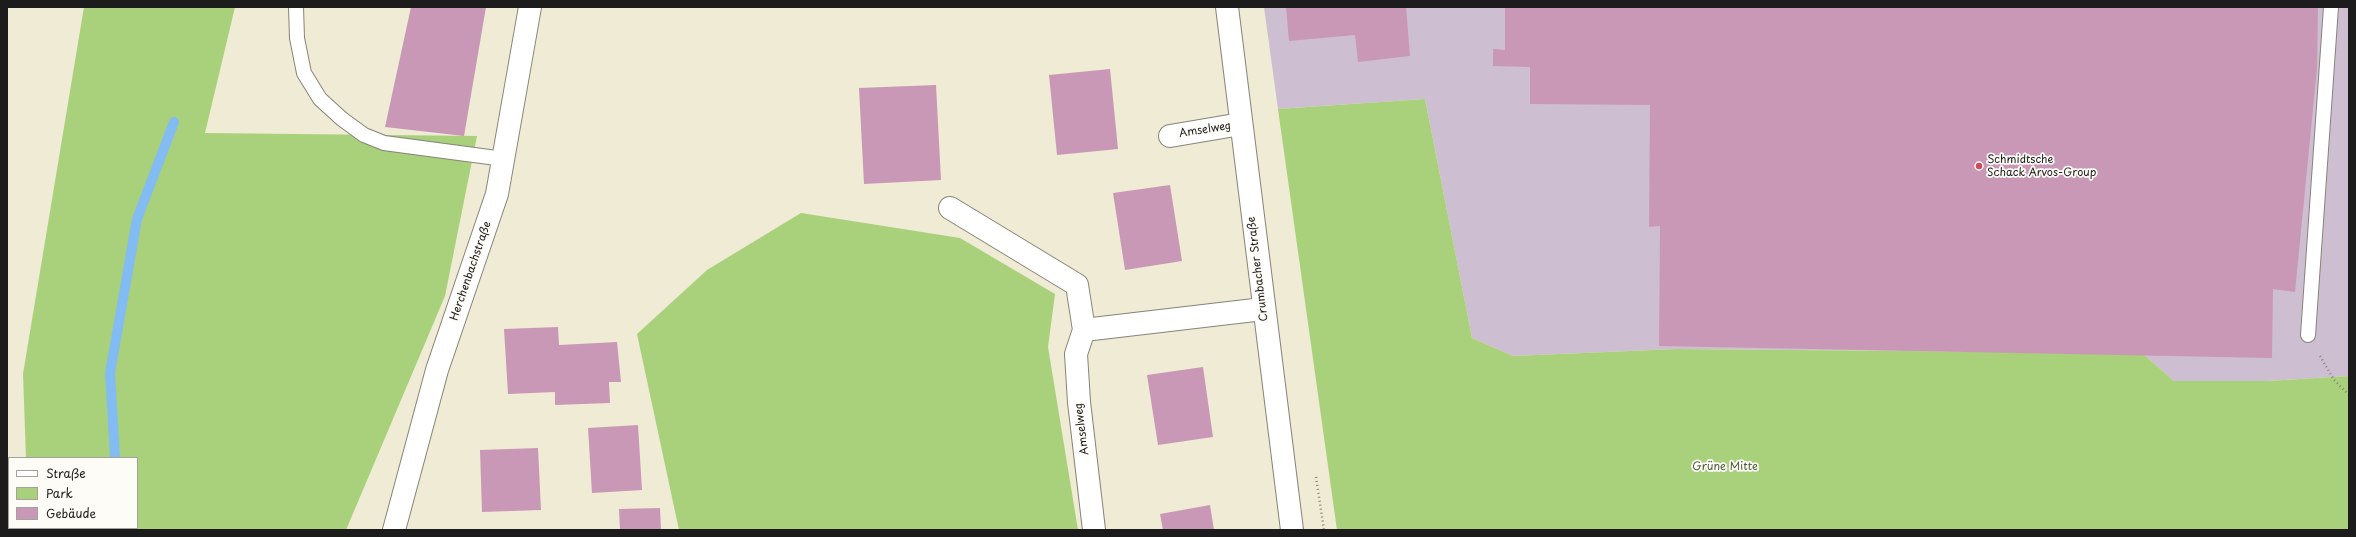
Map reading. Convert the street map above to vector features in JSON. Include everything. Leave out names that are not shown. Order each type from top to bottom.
[{"type":"street","name":"Herchenbachstraße","points":[[394,530],[437,370],[497,194],[530,7]]},
{"type":"street","name":"Crumbacher Straße","points":[[1227,7],[1263,309],[1292,530]]},
{"type":"street","name":"Amselweg","points":[[1170,136],[1241,124]]},
{"type":"street","name":"Amselweg","points":[[950,208],[1077,285],[1084,330],[1076,354],[1078,402],[1094,530]]},
{"type":"street","points":[[1084,330],[1263,309]]},
{"type":"lane","points":[[296,7],[297,38],[304,73],[320,99],[364,136],[384,143],[504,159]]},
{"type":"lane","points":[[2308,335],[2331,7]]},
{"type":"path","points":[[2308,335],[2334,380],[2349,395]]},
{"type":"shaded area","points":[[1264,7],[2349,7],[2349,376],[2267,381],[2174,381],[2142,353],[1676,349],[1513,356],[1472,338],[1425,99],[1278,109]]},
{"type":"green space","points":[[84,7],[235,7],[205,133],[477,136],[445,296],[346,530],[33,530],[138,529],[138,457],[26,457],[23,374]]},
{"type":"green space","name":"Grüne Mitte","points":[[1425,99],[1472,338],[1513,356],[1676,349],[2142,353],[2174,381],[2267,381],[2349,376],[2349,530],[1337,530],[1278,109]]},
{"type":"green space","points":[[801,213],[960,238],[1055,294],[1048,347],[1078,530],[679,530],[637,334],[707,270]]},
{"type":"building","points":[[411,7],[486,7],[464,136],[385,127]]},
{"type":"building","points":[[1286,7],[1406,7],[1410,56],[1358,62],[1355,35],[1289,41]]},
{"type":"building","name":"Schmidtsche Schack Arvos-Group","points":[[1505,7],[2318,7],[2317,68],[2295,292],[2273,289],[2272,358],[1659,346],[1660,226],[1649,227],[1650,105],[1530,104],[1530,67],[1493,66],[1493,49],[1505,50]]},
{"type":"building","points":[[1110,69],[1118,149],[1057,155],[1049,75]]},
{"type":"building","points":[[936,85],[941,180],[864,184],[859,88]]},
{"type":"building","points":[[1170,185],[1182,261],[1125,270],[1113,193]]},
{"type":"building","points":[[558,327],[559,345],[617,342],[621,382],[609,382],[610,403],[555,405],[555,392],[508,394],[504,329]]},
{"type":"building","points":[[1203,367],[1213,437],[1158,445],[1147,375]]},
{"type":"building","points":[[638,425],[642,490],[592,493],[588,428]]},
{"type":"building","points":[[538,448],[541,510],[482,512],[480,450]]},
{"type":"building","points":[[1210,505],[1214,530],[1163,530],[1160,514]]},
{"type":"building","points":[[660,508],[661,530],[620,530],[619,509]]},
{"type":"waterway","points":[[115,457],[110,373],[137,219],[174,122]]},
{"type":"place","name":"Schmidtsche Schack Arvos-Group","points":[[1979,166]]}]
